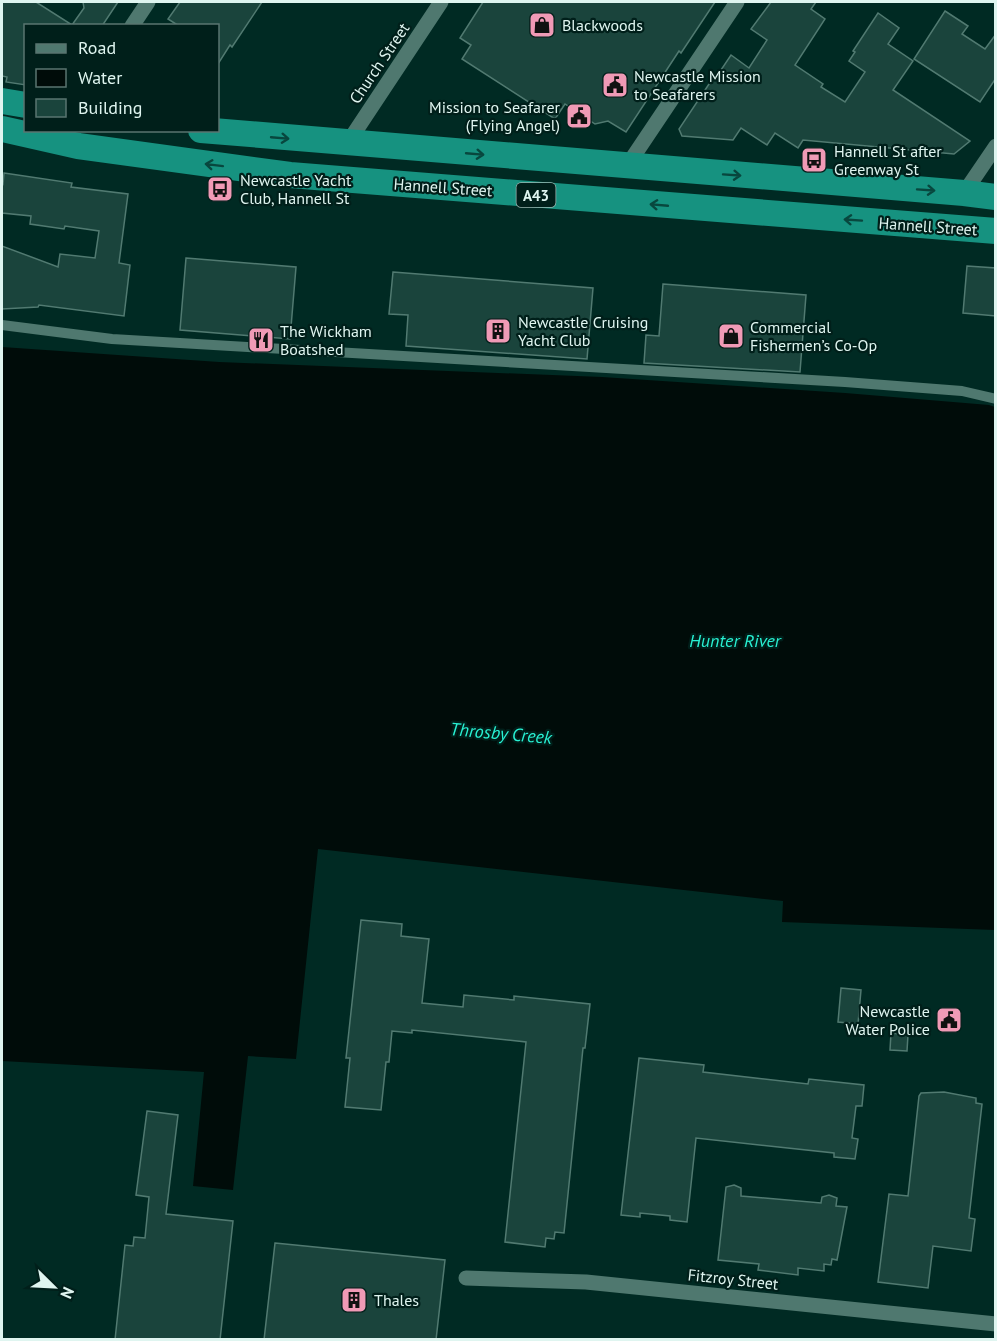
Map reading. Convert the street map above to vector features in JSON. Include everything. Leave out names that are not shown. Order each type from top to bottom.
[{"type":"highway","points":[[2,101],[24,105]]},
{"type":"highway","name":"Hannell Street","points":[[2,129],[24,132]]},
{"type":"highway","name":"Hannell Street","points":[[28,132],[79,138],[290,175],[996,231]]},
{"type":"highway","name":"A43","points":[[219,132],[996,197]]},
{"type":"street","points":[[133,24],[148,2]]},
{"type":"street","name":"Church Street","points":[[346,144],[441,2]]},
{"type":"street","points":[[627,166],[737,2]]},
{"type":"street","points":[[964,193],[996,146]]},
{"type":"street","points":[[2,325],[123,339],[845,382],[962,391],[996,399]]},
{"type":"street","name":"Fitzroy Street","points":[[466,1278],[586,1282],[996,1324]]},
{"type":"water","name":"Hunter River","points":[[2,347],[219,362],[602,377],[845,393],[995,407],[995,930],[782,922],[783,901],[318,849],[296,1059],[248,1056],[233,1190],[193,1186],[204,1072],[2,1061]]},
{"type":"building","points":[[2,2],[36,2],[70,24],[24,24],[24,85],[6,82],[7,77],[2,76]]},
{"type":"building","points":[[83,2],[118,2],[103,24],[73,24],[84,8]]},
{"type":"building","points":[[180,2],[262,2],[219,62],[219,24],[176,24],[168,19]]},
{"type":"building","points":[[483,2],[715,2],[681,53],[679,51],[626,132],[608,121],[595,124],[565,104],[555,119],[462,59],[471,45],[460,38]]},
{"type":"building","points":[[771,2],[816,2],[811,9],[825,19],[795,65],[823,84],[821,87],[845,102],[865,72],[849,61],[878,13],[899,28],[888,44],[913,61],[893,90],[970,141],[954,154],[803,140],[798,148],[775,133],[767,145],[741,128],[733,140],[682,136],[679,129],[731,55],[749,68],[767,40],[751,29]]},
{"type":"building","points":[[945,11],[968,26],[962,34],[985,49],[996,34],[996,78],[980,102],[914,59]]},
{"type":"building","points":[[4,173],[72,183],[71,187],[128,194],[119,263],[130,265],[124,316],[39,305],[38,307],[2,309],[2,246],[58,267],[60,254],[95,258],[99,231],[30,224],[31,216],[2,213]]},
{"type":"building","points":[[186,258],[296,267],[290,339],[180,330]]},
{"type":"building","points":[[967,266],[996,268],[996,316],[963,313]]},
{"type":"building","name":"Newcastle Cruising Yacht Club","points":[[393,272],[593,288],[587,359],[406,346],[408,315],[389,314]]},
{"type":"building","name":"Commercial Fishermen’s Co-Op","points":[[663,284],[806,295],[800,372],[644,363],[646,335],[659,336]]},
{"type":"building","points":[[361,920],[402,924],[401,936],[429,939],[422,1003],[463,1007],[464,995],[514,1000],[514,996],[590,1004],[585,1048],[583,1048],[564,1233],[555,1232],[554,1239],[546,1238],[545,1247],[505,1242],[526,1042],[412,1030],[412,1033],[392,1031],[381,1110],[345,1107],[350,1058],[346,1058]]},
{"type":"building","points":[[841,988],[861,990],[858,1024],[838,1022]]},
{"type":"building","points":[[891,1033],[908,1035],[907,1051],[890,1050]]},
{"type":"building","points":[[639,1058],[704,1065],[703,1072],[808,1084],[809,1079],[864,1085],[862,1106],[856,1106],[852,1138],[858,1139],[855,1159],[834,1157],[834,1153],[696,1138],[687,1222],[670,1220],[670,1216],[640,1213],[640,1217],[621,1215]]},
{"type":"building","points":[[944,1092],[976,1098],[976,1103],[982,1104],[969,1218],[975,1219],[971,1251],[933,1246],[928,1288],[878,1282],[889,1194],[908,1196],[919,1096],[921,1093]]},
{"type":"building","points":[[147,1111],[178,1115],[166,1214],[233,1221],[220,1340],[115,1340],[125,1245],[133,1246],[134,1237],[145,1238],[149,1197],[136,1195]]},
{"type":"building","points":[[734,1185],[741,1188],[741,1196],[821,1203],[822,1197],[829,1195],[837,1198],[836,1206],[847,1207],[837,1260],[832,1259],[831,1265],[824,1264],[824,1271],[798,1268],[798,1275],[758,1270],[759,1264],[718,1260],[726,1187]]},
{"type":"building","name":"Thales","points":[[275,1243],[445,1260],[436,1340],[264,1340]]},
{"type":"place","name":"Blackwoods","points":[[542,25]]},
{"type":"place","name":"Newcastle Mission to Seafarers","points":[[615,85]]},
{"type":"place","name":"Mission to Seafarer (Flying Angel)","points":[[579,116]]},
{"type":"place","name":"Hannell St after Greenway St","points":[[814,160]]},
{"type":"place","name":"Newcastle Yacht Club, Hannell St","points":[[220,189]]},
{"type":"place","name":"Newcastle Cruising Yacht Club","points":[[498,331]]},
{"type":"place","name":"Commercial Fishermen’s Co-Op","points":[[731,336]]},
{"type":"place","name":"The Wickham Boatshed","points":[[261,340]]},
{"type":"place","name":"Newcastle Water Police","points":[[949,1020]]},
{"type":"place","name":"Thales","points":[[354,1300]]},
{"type":"water label","name":"Throsby Creek","points":[[501,733]]}]
